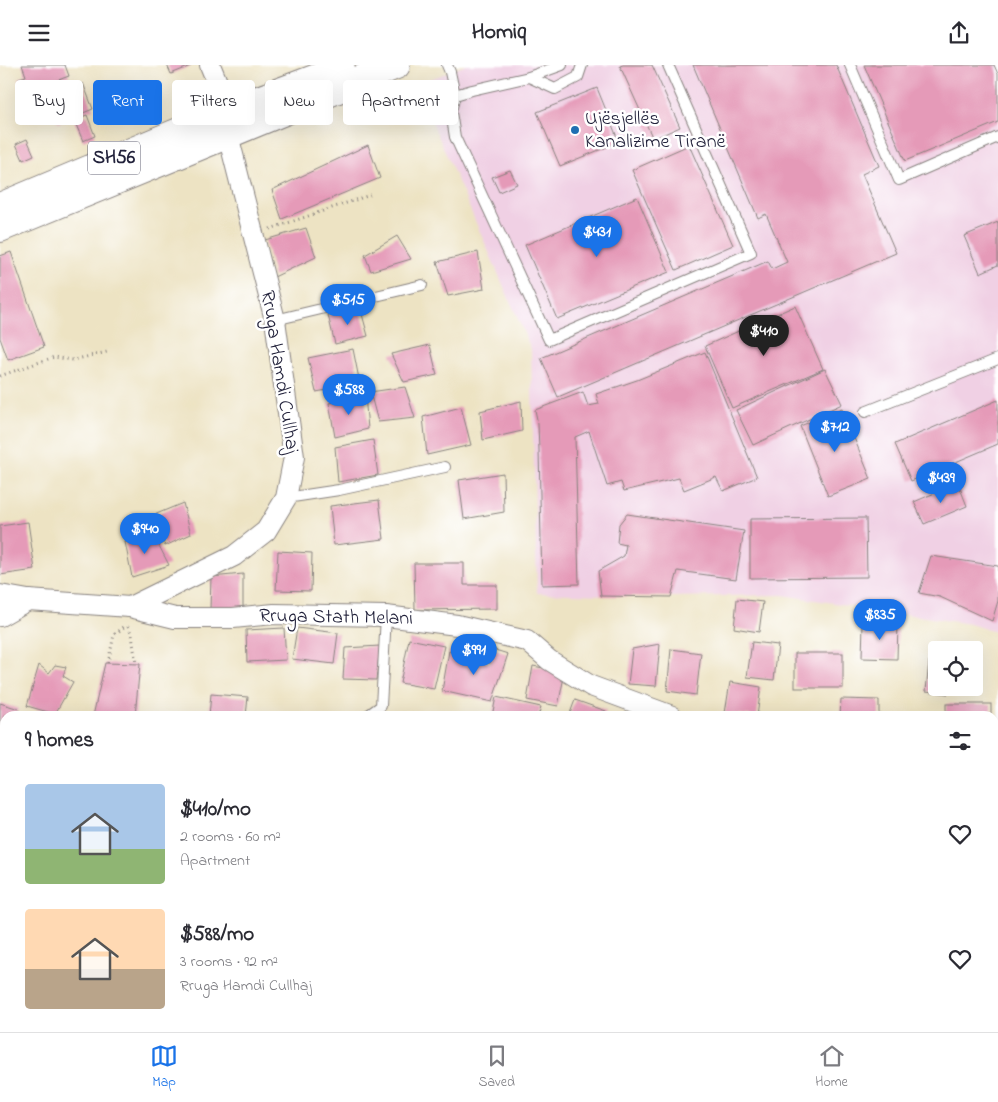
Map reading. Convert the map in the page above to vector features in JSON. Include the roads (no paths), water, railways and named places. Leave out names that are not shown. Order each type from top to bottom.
[{"type":"main road","name":"SH56","points":[[255,111],[351,65]]},
{"type":"main road","name":"SH56","points":[[255,114],[396,65]]},
{"type":"main road","name":"SH56","points":[[0,207],[224,125]]},
{"type":"main road","name":"SH56","points":[[0,228],[225,125]]},
{"type":"street","name":"Rruga Hamdi Cullhaj","points":[[210,65],[215,80]]},
{"type":"street","name":"Rruga Hamdi Cullhaj","points":[[0,595],[28,601],[130,607],[234,555],[266,531],[286,498],[294,457],[275,320],[253,235],[229,125]]},
{"type":"street","points":[[0,616],[28,601]]},
{"type":"street","name":"Rruga Stath Melani","points":[[130,607],[175,618],[233,618],[274,614],[386,616],[457,625],[527,641],[550,660],[591,686],[658,711]]},
{"type":"lane","points":[[447,65],[451,80]]},
{"type":"lane","points":[[458,94],[529,77],[562,65]]},
{"type":"lane","points":[[529,77],[555,89],[578,77],[582,65]]},
{"type":"lane","points":[[454,125],[455,137],[549,340],[751,253],[668,65]]},
{"type":"lane","points":[[850,65],[899,180],[998,137]]},
{"type":"lane","points":[[275,320],[422,285]]},
{"type":"lane","points":[[866,412],[998,359]]},
{"type":"lane","points":[[286,498],[339,490],[445,467]]},
{"type":"lane","points":[[374,711],[382,706],[386,616]]},
{"type":"place","name":"Ujësjellës Kanalizime Tiranë","points":[[575,130]]}]
